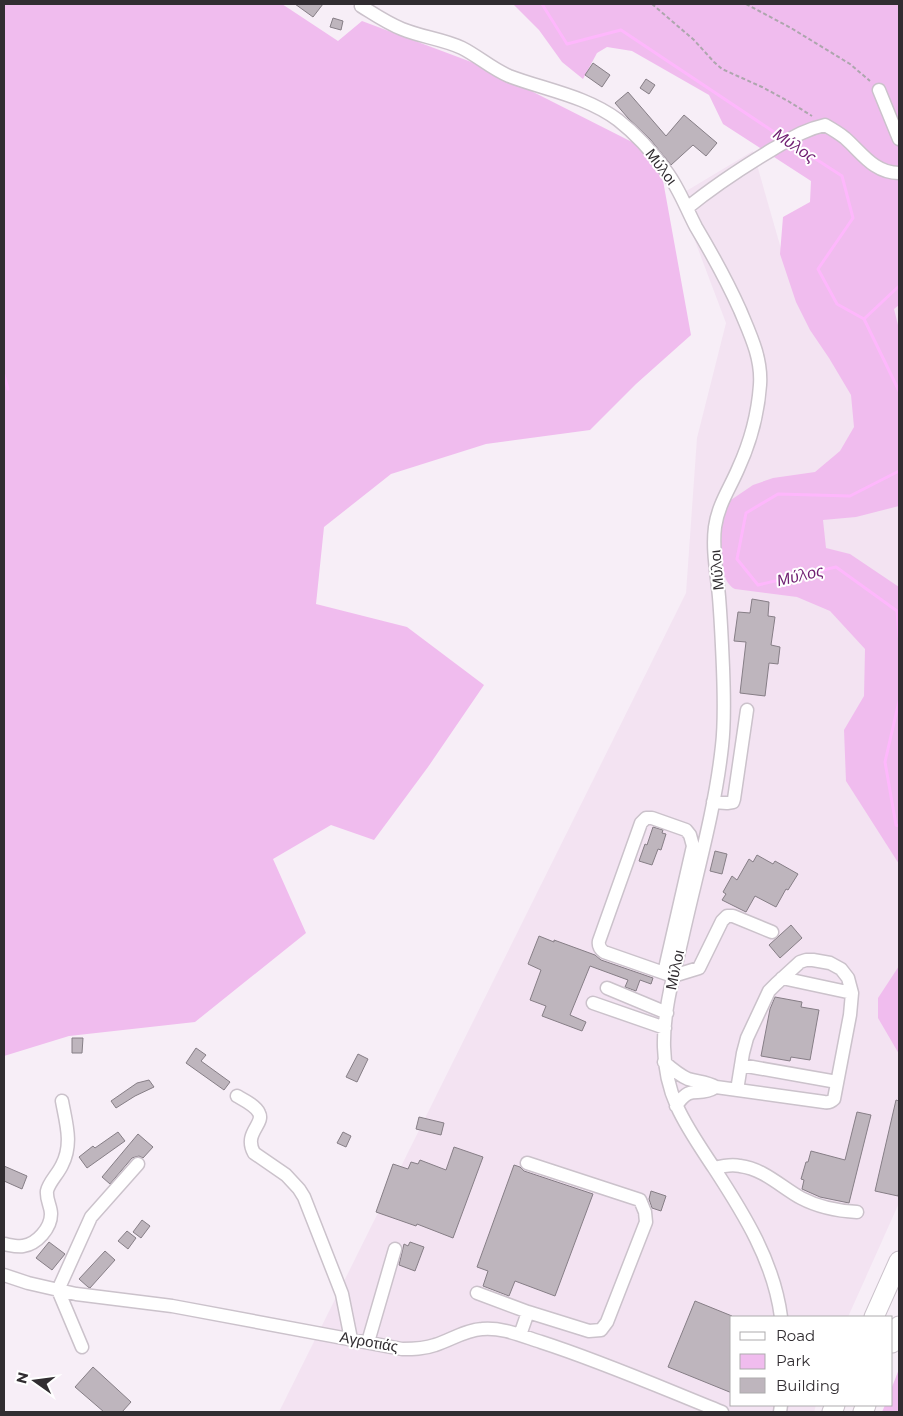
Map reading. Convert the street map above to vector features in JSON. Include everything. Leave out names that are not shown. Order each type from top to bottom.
[{"type":"highway","points":[[874,1316],[899,1261]]},
{"type":"highway","points":[[893,1341],[899,1326]]},
{"type":"street","name":"Μύλοι","points":[[361,6],[400,29],[463,48],[506,75],[580,99],[613,117],[634,134],[657,159],[675,184],[722,272],[758,358],[760,377],[759,397],[750,436],[740,466],[719,509],[715,530],[722,651],[724,718],[722,751],[713,802],[669,975],[664,1062],[669,1088],[676,1106],[694,1139],[714,1168],[753,1233],[767,1260],[778,1298],[781,1316]]},
{"type":"street","points":[[879,90],[899,139]]},
{"type":"street","points":[[687,208],[717,185],[800,133],[825,125],[844,138],[880,170],[899,173]]},
{"type":"street","points":[[713,802],[733,802],[747,710]]},
{"type":"street","points":[[669,975],[693,846],[690,835],[686,830],[649,817],[646,818],[641,823],[598,944],[601,950],[669,975],[699,968],[722,921],[727,916],[733,916],[772,932]]},
{"type":"street","points":[[664,1062],[685,1077],[716,1087],[737,1090],[828,1103],[834,1099],[850,1015],[852,993],[845,974],[838,967],[827,962],[803,961],[769,991],[744,1049],[737,1090]]},
{"type":"street","points":[[782,978],[852,993]]},
{"type":"street","points":[[607,988],[667,1013]]},
{"type":"street","points":[[593,1003],[665,1028]]},
{"type":"street","points":[[741,1066],[837,1082]]},
{"type":"street","points":[[676,1106],[687,1093],[706,1092],[716,1087]]},
{"type":"street","points":[[237,1096],[260,1114],[260,1120],[251,1135],[250,1141],[254,1153],[286,1175],[304,1197],[342,1294],[351,1339]]},
{"type":"street","points":[[4,1244],[29,1245],[40,1236],[49,1224],[51,1211],[48,1205],[47,1191],[64,1163],[68,1143],[62,1101]]},
{"type":"street","points":[[477,1294],[589,1331],[601,1330],[607,1322],[646,1222],[644,1206],[640,1200],[527,1163]]},
{"type":"street","points":[[82,1347],[58,1290],[91,1217],[138,1164]]},
{"type":"street","points":[[714,1168],[735,1165],[746,1167],[762,1174],[805,1200],[833,1209],[857,1212]]},
{"type":"street","points":[[368,1342],[395,1249]]},
{"type":"street","name":"Αγροτιάς","points":[[4,1275],[28,1283],[76,1294],[172,1306],[402,1349],[419,1349],[434,1346],[465,1332],[482,1328],[498,1329],[609,1366],[722,1412]]},
{"type":"street","points":[[520,1335],[528,1312]]},
{"type":"path","points":[[652,4],[694,40],[722,68],[788,101],[825,125]]},
{"type":"path","points":[[746,4],[791,28],[850,64],[879,90]]},
{"type":"shaded area","points":[[753,151],[794,294],[899,221],[899,1203],[848,1316],[730,1316],[730,1406],[816,1406],[814,1412],[279,1412],[686,593],[697,438],[726,323],[678,196]]},
{"type":"green space","points":[[4,4],[282,4],[338,41],[362,21],[482,66],[634,143],[662,175],[691,335],[636,384],[590,430],[486,444],[391,474],[324,527],[316,604],[407,627],[484,685],[428,767],[374,840],[331,825],[273,859],[306,933],[195,1022],[69,1036],[4,1056]]},
{"type":"green space","points":[[513,4],[899,4],[899,305],[894,309],[899,329],[899,506],[856,517],[823,520],[826,548],[850,554],[899,587],[899,864],[846,781],[844,730],[864,696],[865,649],[830,611],[797,597],[735,589],[728,583],[722,563],[721,537],[725,504],[753,485],[773,478],[815,472],[840,451],[854,427],[851,395],[810,330],[796,302],[780,254],[783,217],[810,202],[811,181],[723,124],[709,95],[632,51],[607,47],[597,53],[583,79],[562,62],[539,30]]},
{"type":"green space","points":[[899,966],[899,1054],[878,1018],[878,998]]},
{"type":"green space","points":[[899,1369],[899,1412],[882,1412],[885,1406],[893,1406],[893,1384]]},
{"type":"building","points":[[295,4],[323,4],[313,17]]},
{"type":"building","points":[[333,18],[343,21],[341,30],[330,27]]},
{"type":"building","points":[[593,63],[610,75],[602,87],[585,75]]},
{"type":"building","points":[[646,79],[655,85],[649,94],[640,88]]},
{"type":"building","points":[[628,92],[666,136],[684,115],[717,143],[706,156],[693,145],[671,165],[650,139],[615,103]]},
{"type":"building","points":[[752,599],[769,602],[768,616],[775,617],[771,645],[780,647],[778,664],[769,663],[765,696],[740,693],[746,642],[734,641],[738,612],[750,613]]},
{"type":"building","points":[[653,827],[663,830],[662,833],[666,834],[661,850],[658,849],[652,865],[639,861]]},
{"type":"building","points":[[715,851],[727,854],[722,874],[710,871]]},
{"type":"building","points":[[757,855],[773,864],[775,861],[798,874],[788,890],[786,889],[776,907],[755,896],[746,912],[722,900],[726,894],[723,892],[732,876],[737,880],[749,859],[753,862]]},
{"type":"building","points":[[791,925],[802,938],[780,958],[769,945]]},
{"type":"building","points":[[539,936],[595,955],[601,960],[653,978],[651,984],[640,980],[636,991],[625,987],[628,980],[590,966],[570,1015],[586,1022],[582,1031],[542,1016],[546,1006],[530,1000],[541,970],[528,964]]},
{"type":"building","points":[[775,997],[802,1002],[801,1007],[819,1010],[810,1060],[791,1057],[790,1061],[761,1056],[770,1009]]},
{"type":"building","points":[[72,1038],[83,1038],[82,1053],[72,1053]]},
{"type":"building","points":[[196,1048],[206,1055],[201,1061],[230,1082],[224,1090],[186,1063]]},
{"type":"building","points":[[358,1054],[368,1059],[357,1082],[346,1077]]},
{"type":"building","points":[[149,1080],[154,1087],[116,1108],[111,1101],[137,1083]]},
{"type":"building","points":[[896,1100],[899,1101],[898,1196],[875,1191]]},
{"type":"building","points":[[857,1112],[871,1115],[849,1203],[820,1197],[802,1189],[804,1180],[801,1179],[811,1151],[845,1160]]},
{"type":"building","points":[[419,1117],[444,1123],[441,1135],[416,1129]]},
{"type":"building","points":[[118,1132],[125,1141],[87,1168],[79,1157],[93,1146],[95,1148]]},
{"type":"building","points":[[343,1132],[351,1136],[346,1147],[337,1143]]},
{"type":"building","points":[[138,1134],[153,1147],[143,1158],[139,1156],[132,1158],[110,1184],[102,1177]]},
{"type":"building","points":[[454,1147],[483,1157],[453,1238],[417,1224],[416,1226],[376,1212],[393,1164],[408,1169],[411,1162],[418,1164],[420,1160],[446,1170]]},
{"type":"building","points":[[514,1165],[524,1171],[593,1194],[555,1296],[515,1281],[509,1296],[483,1286],[488,1271],[477,1267]]},
{"type":"building","points":[[4,1166],[27,1176],[22,1189],[4,1181]]},
{"type":"building","points":[[651,1191],[666,1196],[661,1211],[652,1208],[649,1199]]},
{"type":"building","points":[[142,1220],[150,1226],[141,1238],[133,1232]]},
{"type":"building","points":[[127,1231],[136,1238],[128,1249],[118,1241]]},
{"type":"building","points":[[49,1242],[65,1254],[52,1270],[36,1258]]},
{"type":"building","points":[[410,1242],[424,1247],[415,1271],[399,1265],[404,1244],[408,1246]]},
{"type":"building","points":[[105,1251],[115,1260],[90,1288],[79,1279]]},
{"type":"building","points":[[695,1301],[732,1316],[730,1316],[730,1392],[668,1367]]},
{"type":"building","points":[[93,1367],[131,1402],[122,1412],[104,1412],[75,1387]]},
{"type":"waterway","name":"Μύλος","points":[[542,4],[567,44],[621,30],[783,138]]},
{"type":"waterway","name":"Μύλος","points":[[791,143],[842,176],[853,218],[818,269],[837,304],[864,319],[899,391]]},
{"type":"waterway","points":[[864,319],[899,286]]},
{"type":"waterway","points":[[4,375],[8,389]]},
{"type":"waterway","name":"Μύλος","points":[[899,471],[850,496],[778,494],[746,513],[737,559],[758,585],[836,567],[897,611],[899,637]]},
{"type":"waterway","name":"Μύλος","points":[[899,701],[885,762],[896,825],[899,826]]}]
